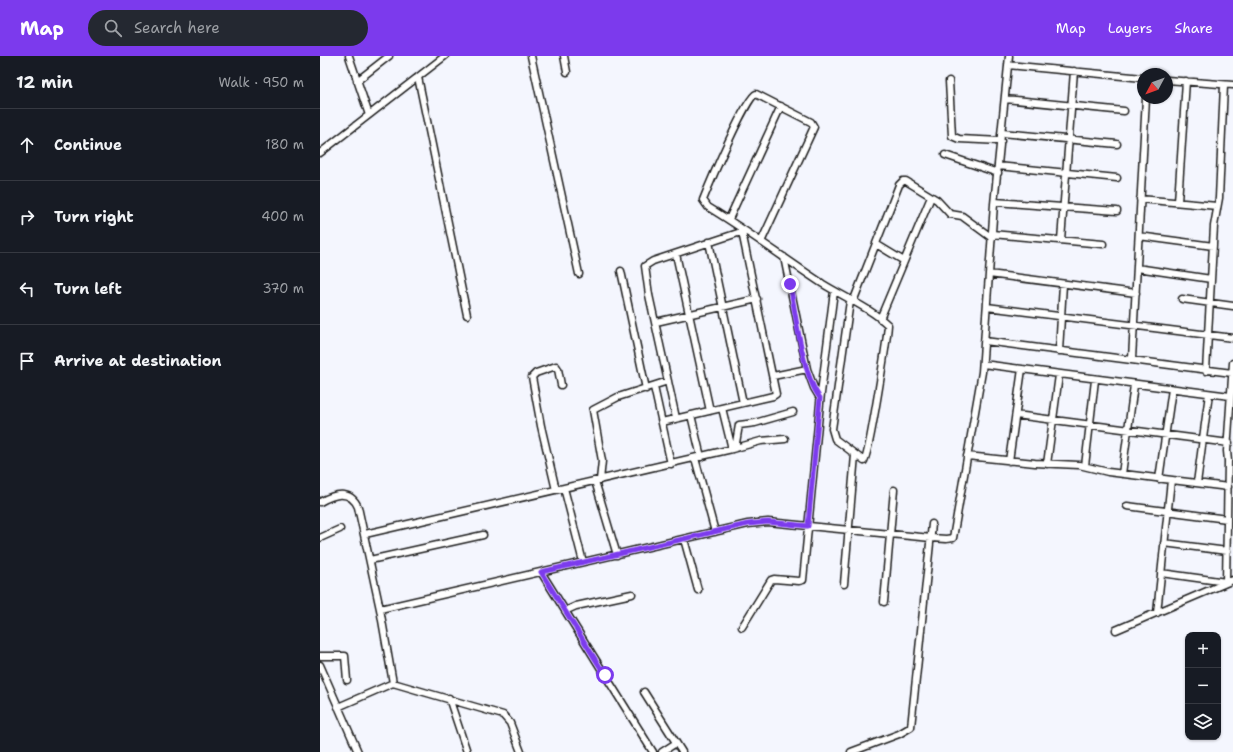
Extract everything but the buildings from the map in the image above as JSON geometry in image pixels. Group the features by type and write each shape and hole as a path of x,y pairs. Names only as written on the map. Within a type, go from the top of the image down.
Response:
{"street":[{"path":"349,56 369,115"},
{"path":"357,81 389,56"},
{"path":"320,153 445,56"},
{"path":"531,56 579,274"},
{"path":"564,56 567,72"},
{"path":"380,609 748,524 768,522 930,538 953,538 983,364 988,274 1009,56"},
{"path":"1008,65 1137,77"},
{"path":"1061,240 1074,71"},
{"path":"418,76 467,315"},
{"path":"949,81 952,136 958,139 1001,140"},
{"path":"1173,81 1233,85"},
{"path":"1178,202 1186,82"},
{"path":"1206,371 1224,85"},
{"path":"761,242 814,127 811,122 762,96 753,94 736,127 703,200 708,207 743,231 834,291 852,301 887,324 888,327 871,438 865,460 862,460 835,439 832,429 852,301 903,181 906,181 937,200 950,214 962,216 992,236 1103,244"},
{"path":"1006,99 1124,111"},
{"path":"1132,359 1146,104"},
{"path":"729,220 781,106"},
{"path":"1002,133 1117,144"},
{"path":"945,156 998,170 1066,173 1116,178"},
{"path":"880,319 931,197"},
{"path":"1140,199 1217,206"},
{"path":"995,202 1117,211"},
{"path":"676,418 645,266 653,261 743,231"},
{"path":"662,422 774,396 776,392 743,231"},
{"path":"1139,236 1213,246"},
{"path":"709,242 743,403"},
{"path":"876,244 904,261"},
{"path":"676,254 710,411"},
{"path":"784,257 807,369 814,388 820,398"},
{"path":"1137,268 1211,279"},
{"path":"621,270 646,389"},
{"path":"988,274 1136,293"},
{"path":"1059,351 1063,284"},
{"path":"742,627 771,580 803,580 820,398 834,291"},
{"path":"656,322 756,299"},
{"path":"1182,299 1233,306"},
{"path":"987,307 1233,338"},
{"path":"984,341 1132,359 1206,371 1232,373"},
{"path":"983,364 1208,394 1231,400"},
{"path":"1229,582 1227,519 1228,487 1231,461 1227,451 1229,443 1233,364"},
{"path":"556,490 541,426 532,377 536,373 556,366 558,368 561,385"},
{"path":"773,376 807,369"},
{"path":"1009,461 1022,369"},
{"path":"1047,464 1059,375"},
{"path":"1084,466 1095,380"},
{"path":"616,555 598,480 602,461 593,410 618,397 668,381"},
{"path":"1122,474 1134,385"},
{"path":"654,386 671,464"},
{"path":"1159,479 1172,389"},
{"path":"1196,483 1208,394"},
{"path":"722,408 731,447"},
{"path":"731,447 736,443 739,425 755,423 793,412"},
{"path":"691,415 698,458 715,532"},
{"path":"1016,415 1229,443"},
{"path":"365,534 698,458 731,447 784,439"},
{"path":"844,584 855,455"},
{"path":"967,456 1009,461 1084,466 1122,474 1228,487"},
{"path":"1157,613 1171,480"},
{"path":"564,488 583,562"},
{"path":"884,602 894,490"},
{"path":"320,502 333,495 340,494 352,498 358,507 380,609 393,683"},
{"path":"1127,506 1227,519"},
{"path":"852,752 899,734 911,727 932,524"},
{"path":"320,538 340,529"},
{"path":"370,560 483,535"},
{"path":"684,539 698,590"},
{"path":"1164,543 1227,551"},
{"path":"541,572 653,752"},
{"path":"1161,573 1229,582"},
{"path":"1116,630 1229,582"},
{"path":"565,611 576,606 632,594"},
{"path":"320,656 344,656 347,680"},
{"path":"320,665 358,752"},
{"path":"338,707 393,683 449,698 503,715 510,723 520,752"},
{"path":"644,692 682,752"},
{"path":"449,698 467,752"},
{"path":"662,752 676,743"}],"route":[{"path":"605,675 541,572 748,524 768,522 808,526 818,434 820,398 814,388 807,369 790,284"}]}
